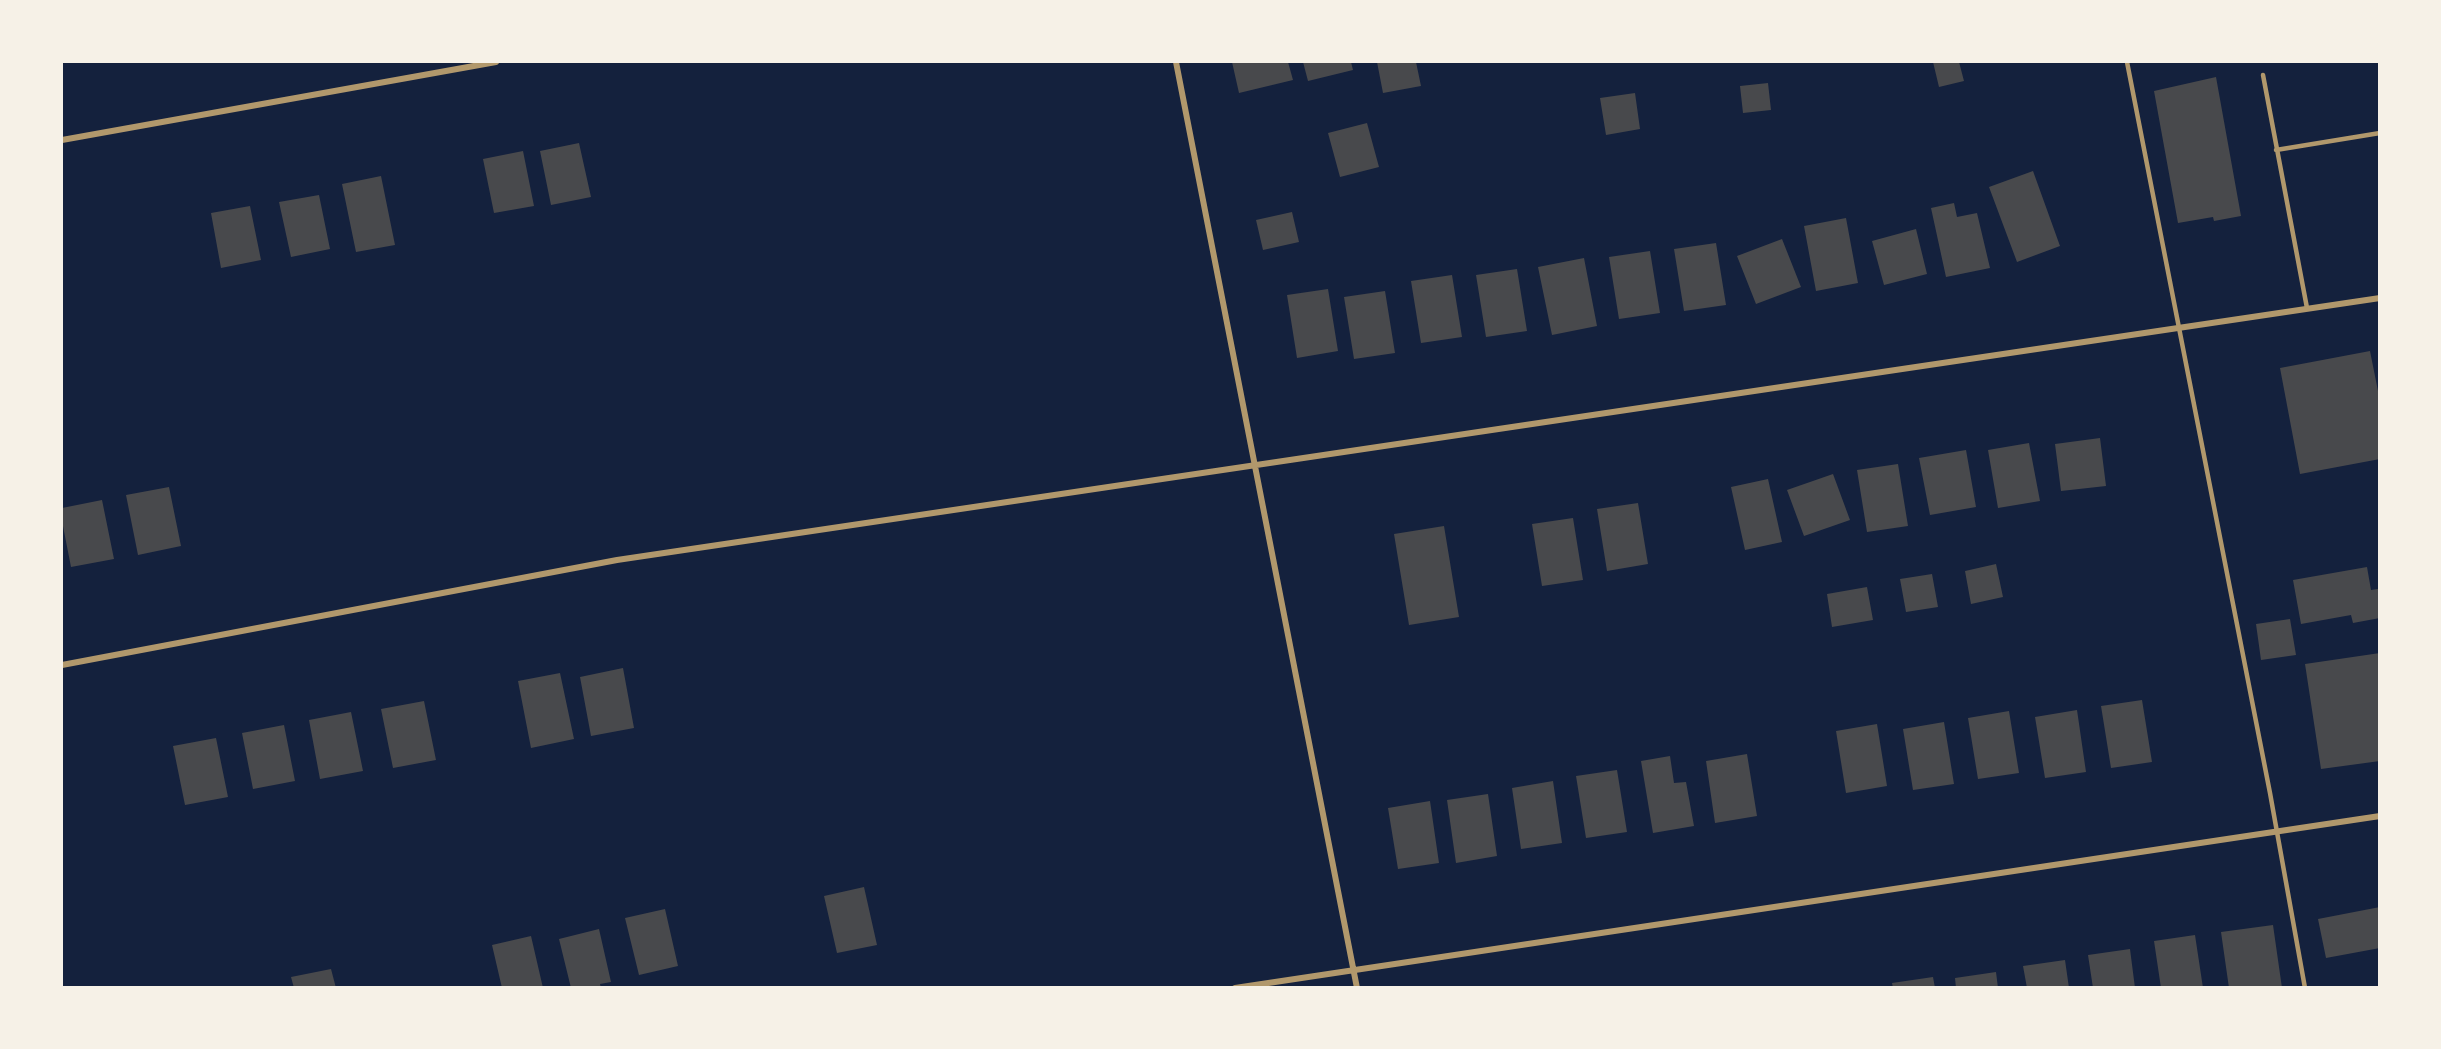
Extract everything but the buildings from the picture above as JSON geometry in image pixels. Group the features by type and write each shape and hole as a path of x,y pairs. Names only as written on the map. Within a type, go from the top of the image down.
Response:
{"street":[{"path":"62,140 496,62"},
{"path":"1176,62 1358,987"},
{"path":"62,665 617,560 2379,298"},
{"path":"1235,987 2379,816"}],"lane":[{"path":"2127,62 2277,831 2305,987"},
{"path":"2263,75 2307,308"},
{"path":"2276,150 2379,133"}]}
